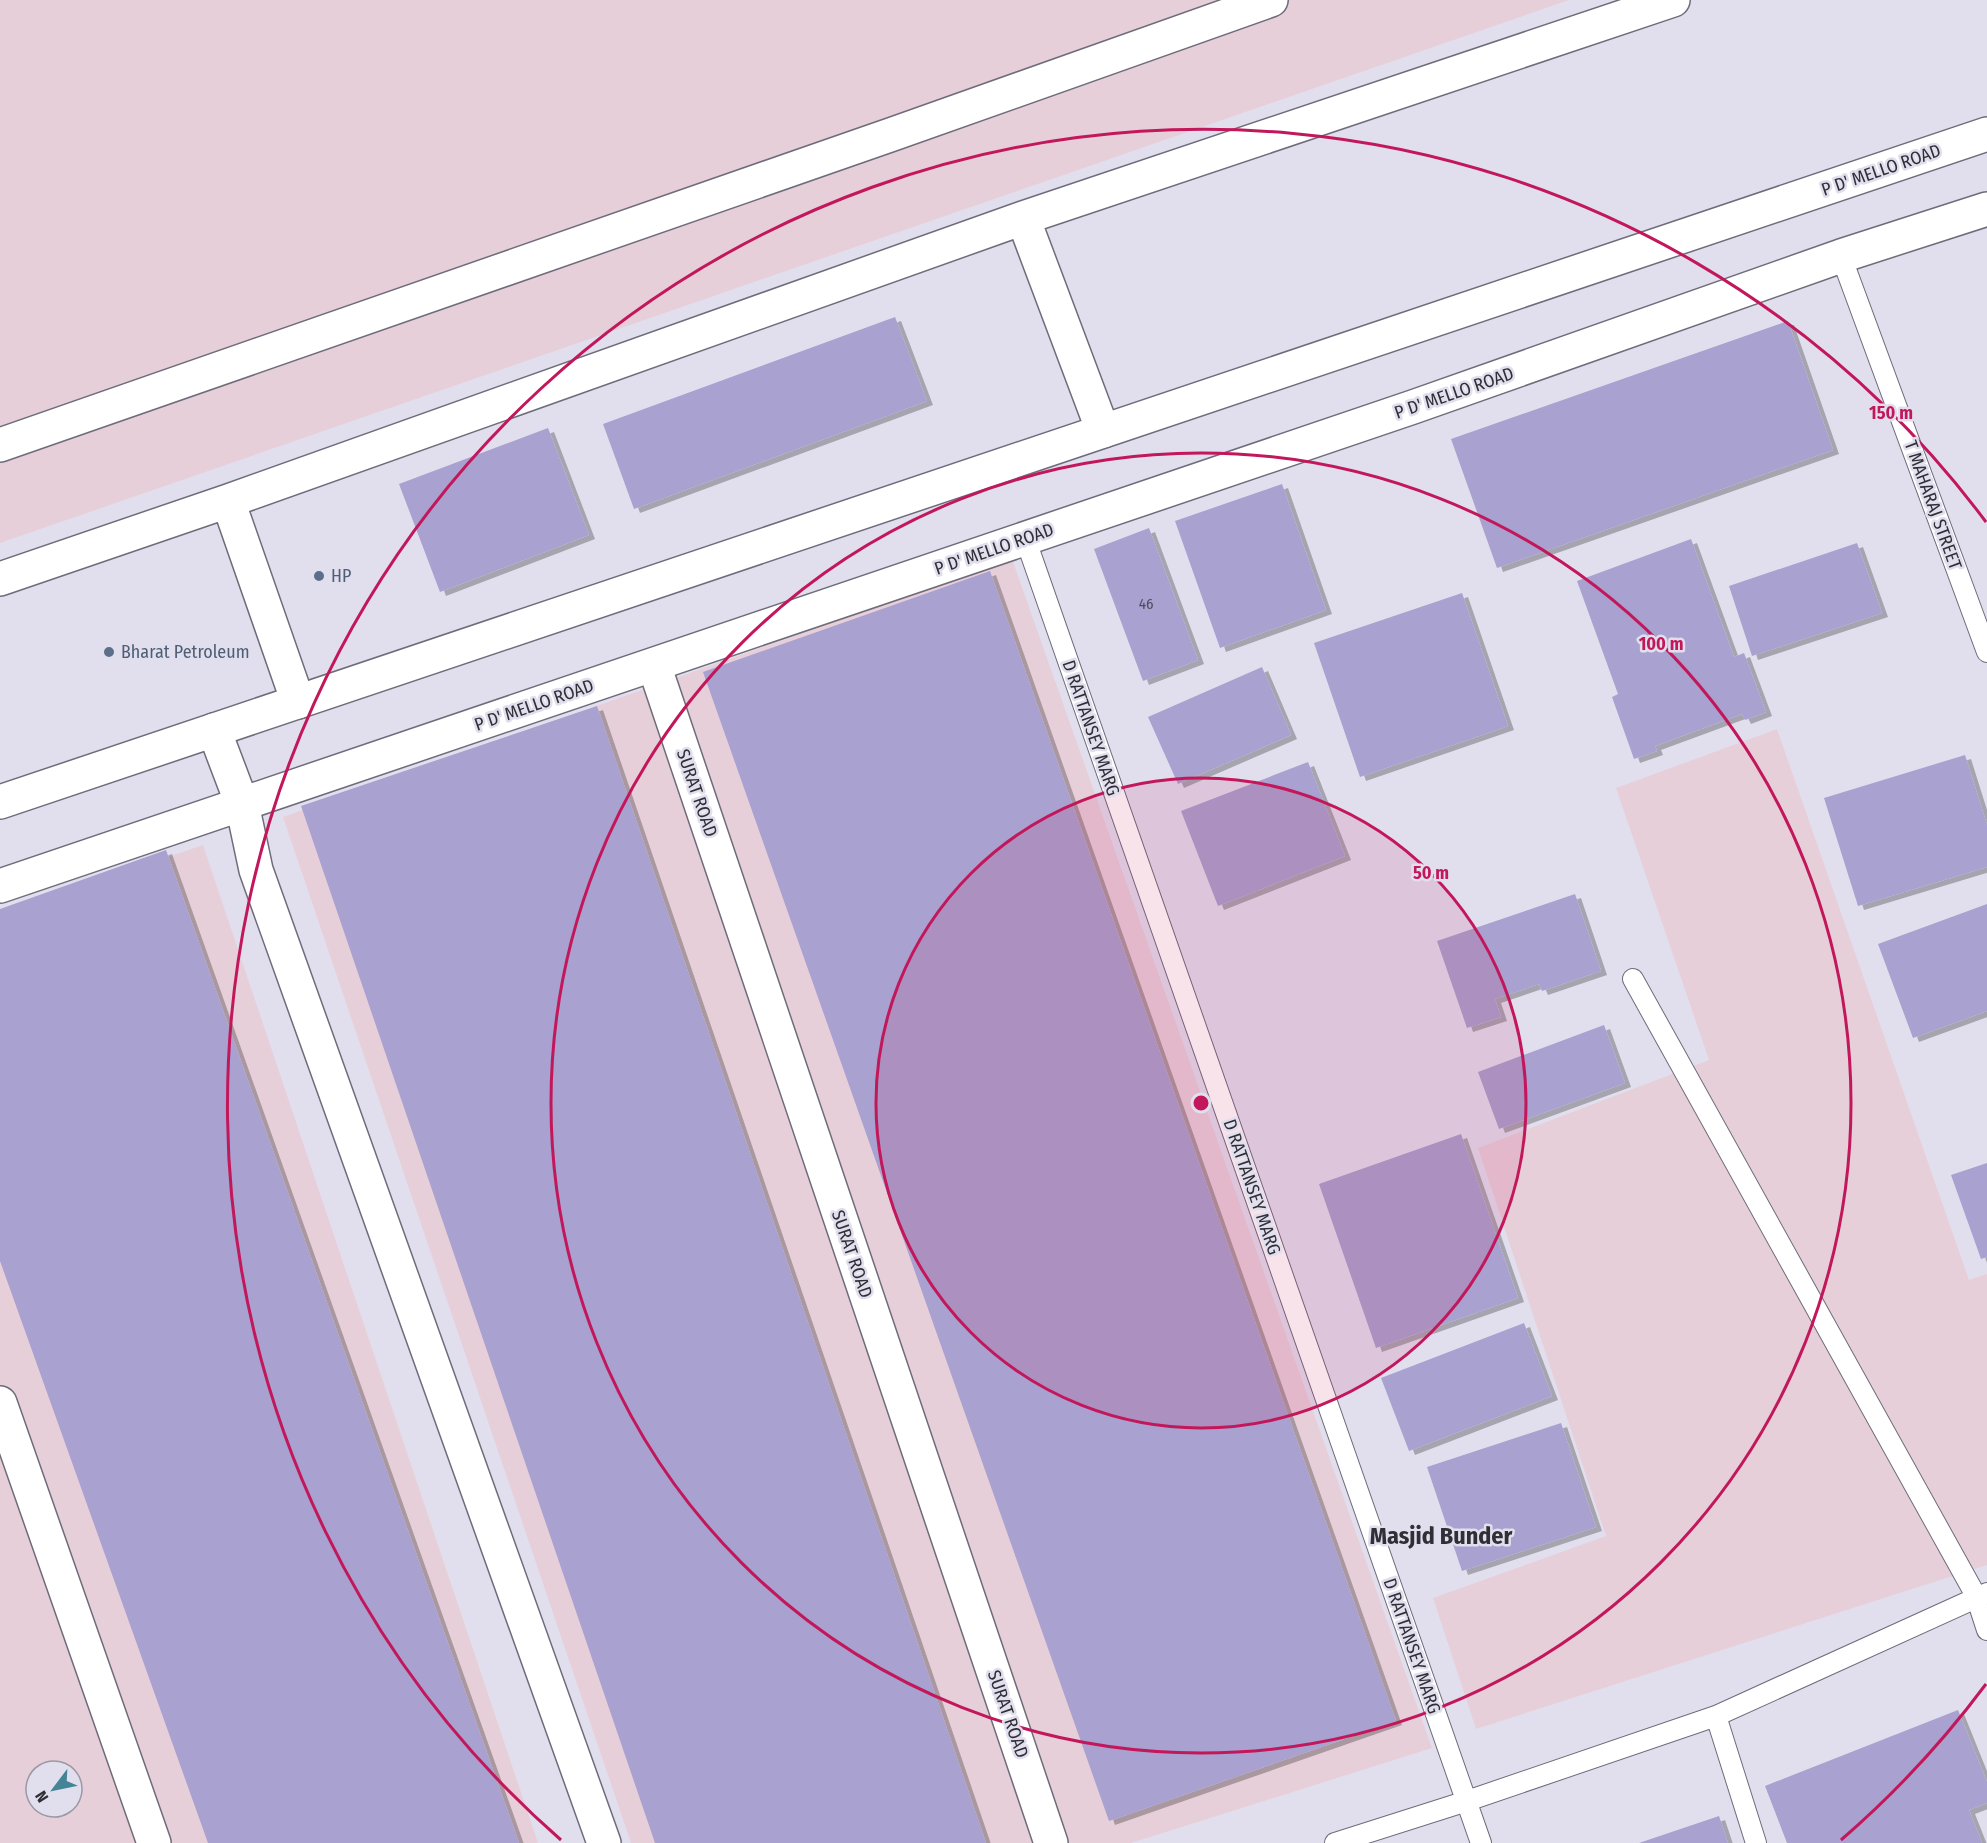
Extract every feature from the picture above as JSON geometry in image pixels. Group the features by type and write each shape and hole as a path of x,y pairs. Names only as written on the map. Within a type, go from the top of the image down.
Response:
{"street":[{"path":"0,445 1271,0"},
{"path":"0,579 228,501 1023,218 1673,0"},
{"name":"P D' MELLO ROAD","path":"0,802 1987,134"},
{"name":"P D' MELLO ROAD","path":"0,886 1413,407 1841,256 1987,209"},
{"path":"1023,218 1103,431"},
{"path":"228,501 298,702"},
{"name":"SURAT ROAD","path":"654,664 1051,1843"},
{"path":"214,730 242,804 256,870 604,1843"},
{"path":"0,1403 154,1843"}],"lane":[{"name":"T MAHARAJ STREET","path":"1841,256 1987,652"},
{"name":"D RATTANSEY MARG","path":"1025,538 1481,1843"},
{"path":"1633,979 1981,1595 1987,1630"},
{"path":"1335,1843 1467,1801 1716,1716 1981,1595"},
{"path":"1716,1716 1756,1843"}],"shaded area":[{"path":"0,0 1569,0 0,543"},
{"path":"1012,559 1432,1748 1131,1843 631,1843 283,817"},
{"path":"1777,729 1969,1280 1987,1274 1987,1565 1476,1729 1433,1598 1606,1536 1478,1148 1709,1060 1616,788"},
{"path":"203,845 538,1843 0,1843 0,915"}],"building":[{"path":"895,317 927,401 634,509 603,424"},
{"path":"1788,321 1833,450 1497,568 1451,439"},
{"path":"548,428 589,535 440,592 399,484"},
{"path":"1282,484 1326,610 1220,648 1175,521"},
{"path":"1149,528 1198,660 1143,681 1094,549"},
{"path":"1691,539 1734,657 1744,653 1766,712 1745,720 1742,714 1655,746 1657,751 1634,759 1612,697 1618,694 1577,581"},
{"path":"1857,543 1882,613 1752,656 1729,586"},
{"path":"990,571 1396,1721 1109,1821 703,672"},
{"path":"1462,593 1508,726 1360,777 1314,643"},
{"path":"1262,667 1291,735 1178,784 1148,717"},
{"path":"597,706 986,1843 655,1843 301,806"},
{"path":"1965,755 1987,825 1987,867 1858,906 1824,798"},
{"path":"1308,762 1345,856 1218,906 1181,811"},
{"path":"166,850 519,1843 208,1843 0,1261 0,909"},
{"path":"1575,894 1601,971 1542,991 1539,984 1495,999 1501,1017 1467,1028 1437,941"},
{"path":"1987,904 1987,1011 1913,1038 1878,944"},
{"path":"1604,1025 1625,1083 1499,1129 1478,1072"},
{"path":"1461,1134 1518,1298 1376,1348 1319,1184"},
{"path":"1987,1163 1987,1257 1981,1259 1951,1175"},
{"path":"1524,1323 1552,1396 1409,1451 1381,1378"},
{"path":"1561,1423 1596,1527 1462,1571 1427,1467"},
{"path":"1958,1710 1987,1782 1987,1803 1969,1810 1982,1843 1787,1843 1765,1786"},
{"path":"1719,1816 1728,1843 1639,1843"}],"place":[{"name":"HP","path":"319,576"},
{"name":"Bharat Petroleum","path":"109,652"}],"district":[{"name":"Masjid Bunder","path":"1441,1536"}]}
